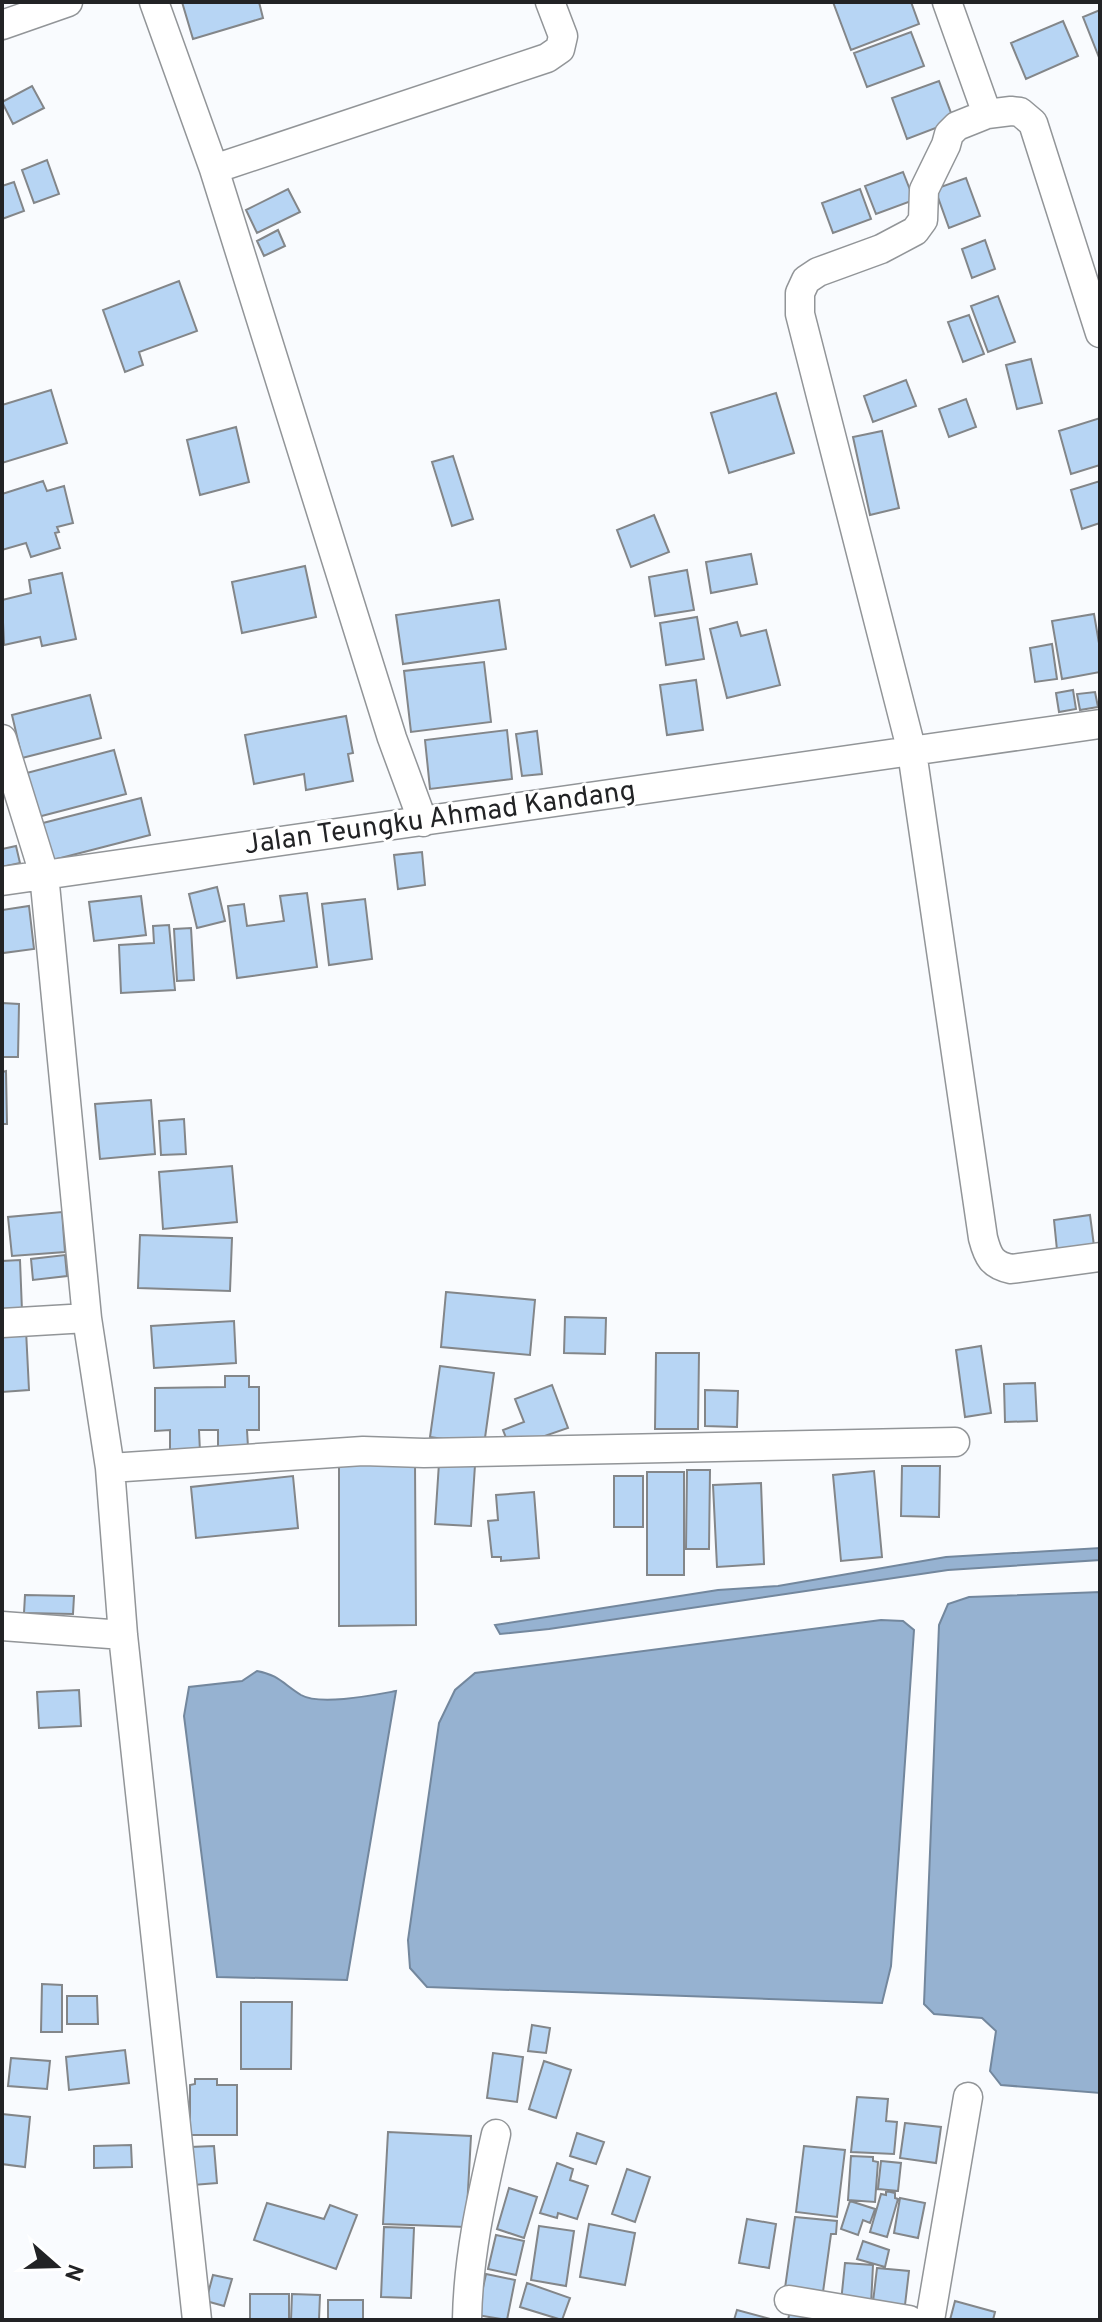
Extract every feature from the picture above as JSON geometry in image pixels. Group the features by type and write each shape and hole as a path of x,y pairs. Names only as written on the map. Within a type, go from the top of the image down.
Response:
{"street":[{"path":"2,25 68,2"},
{"path":"154,2 214,169 392,738 423,822"},
{"path":"214,169 547,58 560,49 563,36 550,2"},
{"path":"947,2 987,114"},
{"path":"1100,333 1033,123 1020,112 987,114 957,126 949,134 924,190 923,220 915,231 881,249 818,272 806,280 800,293 800,314 892,755 989,1258 998,1266 1019,1269 1100,1257"},
{"name":"Jalan Teungku Ahmad Kandang","path":"2,881 1100,724"},
{"path":"2,739 44,874 87,1318 110,1468 123,1635 197,2320"},
{"path":"2,1323 87,1318"},
{"path":"110,1468 363,1451 439,1453 955,1442"},
{"path":"2,1626 123,1635"},
{"path":"930,2320 968,2097"},
{"path":"467,2320 467,2288 474,2228 496,2134"},
{"path":"789,2300 909,2320"}],"water":[{"path":"1100,1548 1100,1560 948,1570 549,1629 500,1634 495,1625 718,1590 778,1586 946,1557"},
{"path":"1100,1592 1100,2093 1001,2085 990,2071 996,2031 982,2018 934,2014 924,2004 939,1625 948,1604 969,1597"},
{"path":"881,1620 903,1621 914,1630 891,1966 882,2003 427,1987 410,1968 408,1940 439,1723 455,1690 475,1673"},
{"path":"257,1671 276,1677 301,1695 321,1700 396,1691 347,1980 217,1977 184,1716 189,1687 242,1681"}],"building":[{"path":"182,2 259,2 263,18 193,39"},
{"path":"833,2 911,2 919,24 851,50"},
{"path":"1100,10 1100,60 1083,17"},
{"path":"1063,21 1078,56 1026,79 1011,43"},
{"path":"911,32 924,66 867,87 854,53"},
{"path":"939,81 954,121 907,139 892,98"},
{"path":"32,86 44,108 13,124 2,102"},
{"path":"47,160 59,194 34,203 22,170"},
{"path":"903,172 914,200 876,214 865,186"},
{"path":"966,178 980,216 949,228 935,189"},
{"path":"14,182 24,211 2,219 2,186"},
{"path":"288,189 300,212 257,233 246,210"},
{"path":"860,189 871,219 833,233 822,203"},
{"path":"278,230 285,246 264,256 257,241"},
{"path":"985,240 995,269 972,278 962,249"},
{"path":"179,281 197,331 139,352 143,365 125,372 103,310"},
{"path":"998,296 1015,342 988,352 971,306"},
{"path":"969,315 984,354 963,362 948,322"},
{"path":"1031,359 1042,403 1017,409 1006,365"},
{"path":"906,380 916,406 873,422 864,396"},
{"path":"51,390 67,443 2,463 2,405"},
{"path":"776,393 794,453 729,473 711,413"},
{"path":"966,399 976,427 949,437 939,409"},
{"path":"1100,418 1100,465 1071,474 1059,431"},
{"path":"236,427 249,482 200,495 187,440"},
{"path":"882,431 899,508 870,515 853,437"},
{"path":"453,456 473,519 452,526 432,462"},
{"path":"43,481 47,491 64,486 73,523 57,527 59,532 55,533 60,548 31,557 26,543 2,550 2,494"},
{"path":"1100,481 1100,523 1082,529 1071,490"},
{"path":"654,515 669,552 631,567 617,530"},
{"path":"751,554 757,584 711,593 706,562"},
{"path":"305,566 316,617 242,633 232,582"},
{"path":"687,570 694,610 655,616 649,577"},
{"path":"62,573 76,639 42,646 40,637 4,645 2,600 31,593 29,580"},
{"path":"499,600 506,649 403,664 396,615"},
{"path":"1094,614 1100,672 1062,679 1052,621"},
{"path":"697,617 704,659 666,665 660,623"},
{"path":"737,622 741,636 766,630 780,685 727,698 710,629"},
{"path":"1052,644 1057,679 1035,682 1030,648"},
{"path":"484,662 491,722 411,732 404,671"},
{"path":"696,680 703,730 667,735 660,685"},
{"path":"1073,690 1076,709 1059,712 1056,693"},
{"path":"1095,692 1098,707 1080,710 1077,694"},
{"path":"90,695 101,738 22,758 12,715"},
{"path":"346,716 353,753 348,754 353,781 306,790 304,774 254,784 245,735"},
{"path":"507,730 512,779 430,789 425,740"},
{"path":"537,731 542,774 522,776 516,734"},
{"path":"114,750 126,794 34,818 23,774"},
{"path":"141,798 150,835 49,861 39,824"},
{"path":"16,846 20,863 2,867 2,849"},
{"path":"422,852 425,885 398,889 394,855"},
{"path":"217,887 225,921 197,928 189,894"},
{"path":"307,893 317,967 237,978 228,906 244,904 247,926 284,921 280,896"},
{"path":"141,896 146,935 94,941 89,902"},
{"path":"365,899 372,959 329,965 322,904"},
{"path":"29,906 34,949 3,953 2,910"},
{"path":"169,925 175,990 121,993 119,945 154,943 153,926"},
{"path":"191,928 194,980 177,981 174,929"},
{"path":"2,1003 19,1004 18,1057 2,1057"},
{"path":"6,1071 7,1124 2,1124 2,1072"},
{"path":"151,1100 155,1154 100,1159 95,1104"},
{"path":"184,1119 186,1154 161,1155 159,1121"},
{"path":"232,1166 237,1222 163,1229 159,1172"},
{"path":"62,1212 65,1252 12,1256 8,1217"},
{"path":"1090,1215 1094,1246 1057,1250 1054,1220"},
{"path":"140,1235 232,1238 230,1291 138,1288"},
{"path":"65,1255 67,1276 33,1280 31,1259"},
{"path":"20,1260 22,1311 2,1312 2,1261"},
{"path":"446,1292 535,1300 530,1355 441,1347"},
{"path":"565,1317 606,1318 605,1354 564,1353"},
{"path":"234,1321 236,1363 154,1368 151,1326"},
{"path":"26,1330 29,1390 2,1392 2,1331"},
{"path":"981,1346 991,1413 965,1417 956,1350"},
{"path":"656,1353 699,1353 698,1429 655,1429"},
{"path":"440,1366 494,1373 484,1445 430,1437"},
{"path":"225,1376 249,1376 249,1387 259,1387 259,1430 247,1430 248,1447 218,1447 218,1430 199,1430 200,1452 170,1452 170,1430 155,1431 155,1388 225,1387"},
{"path":"1035,1383 1037,1421 1005,1422 1004,1384"},
{"path":"552,1385 568,1428 510,1448 503,1430 524,1422 515,1399"},
{"path":"705,1390 738,1391 737,1427 705,1426"},
{"path":"415,1462 416,1625 339,1626 339,1463"},
{"path":"439,1463 475,1465 471,1526 435,1524"},
{"path":"902,1466 940,1466 939,1517 901,1516"},
{"path":"687,1470 710,1470 709,1549 686,1549"},
{"path":"874,1471 882,1557 841,1561 833,1475"},
{"path":"647,1472 684,1472 684,1575 647,1575"},
{"path":"293,1476 298,1528 196,1538 191,1487"},
{"path":"614,1476 643,1476 643,1527 614,1527"},
{"path":"761,1483 764,1564 717,1567 713,1485"},
{"path":"534,1492 539,1558 501,1561 501,1557 492,1557 488,1521 498,1520 496,1495"},
{"path":"25,1595 74,1596 73,1614 24,1613"},
{"path":"79,1690 81,1726 39,1728 37,1692"},
{"path":"42,1984 62,1985 62,2032 41,2032"},
{"path":"67,1996 97,1996 98,2024 67,2024"},
{"path":"241,2002 292,2002 291,2069 241,2069"},
{"path":"532,2025 550,2028 546,2053 528,2051"},
{"path":"125,2050 129,2083 69,2090 66,2057"},
{"path":"493,2053 523,2057 517,2102 487,2098"},
{"path":"11,2058 50,2061 47,2089 8,2086"},
{"path":"544,2061 571,2070 556,2118 529,2109"},
{"path":"195,2079 217,2079 217,2085 237,2085 237,2135 190,2135 190,2085 195,2084"},
{"path":"857,2097 888,2099 886,2121 897,2122 894,2154 851,2152"},
{"path":"2,2114 30,2117 25,2167 2,2164"},
{"path":"905,2123 941,2127 936,2163 900,2158"},
{"path":"388,2132 471,2136 466,2227 383,2224"},
{"path":"577,2133 604,2142 596,2164 570,2156"},
{"path":"131,2145 132,2167 94,2168 94,2146"},
{"path":"214,2146 217,2183 193,2185 190,2147"},
{"path":"804,2146 845,2150 837,2217 796,2212"},
{"path":"851,2156 873,2157 873,2161 878,2162 875,2202 848,2200"},
{"path":"881,2161 901,2163 898,2191 878,2189"},
{"path":"557,2163 573,2169 570,2180 588,2186 577,2219 558,2213 557,2218 540,2213"},
{"path":"627,2169 650,2177 635,2222 612,2214"},
{"path":"509,2188 537,2197 524,2238 497,2229"},
{"path":"886,2191 895,2193 898,2199 887,2237 870,2232 881,2194 886,2195"},
{"path":"900,2198 925,2203 918,2238 894,2233"},
{"path":"850,2201 875,2209 870,2223 863,2220 858,2235 841,2229"},
{"path":"267,2203 324,2219 330,2205 357,2215 336,2269 254,2240"},
{"path":"795,2217 837,2221 836,2234 831,2234 823,2292 785,2288"},
{"path":"747,2219 776,2224 769,2268 739,2263"},
{"path":"589,2224 635,2233 625,2285 580,2277"},
{"path":"539,2226 574,2231 566,2286 531,2280"},
{"path":"384,2227 414,2228 411,2298 381,2297"},
{"path":"496,2235 524,2241 516,2275 488,2269"},
{"path":"863,2241 889,2250 885,2267 857,2259"},
{"path":"845,2263 873,2265 871,2305 841,2302"},
{"path":"877,2268 909,2271 905,2305 873,2302"},
{"path":"486,2274 515,2280 507,2320 477,2315"},
{"path":"213,2275 232,2279 224,2306 206,2301"},
{"path":"527,2283 570,2298 562,2320 520,2307"},
{"path":"250,2294 289,2294 289,2320 250,2320"},
{"path":"292,2294 320,2295 319,2320 291,2320"},
{"path":"328,2300 363,2300 363,2320 328,2320"},
{"path":"955,2301 995,2312 993,2320 950,2320"},
{"path":"737,2310 774,2320 734,2320"},
{"path":"790,2311 831,2320 788,2320"}]}
